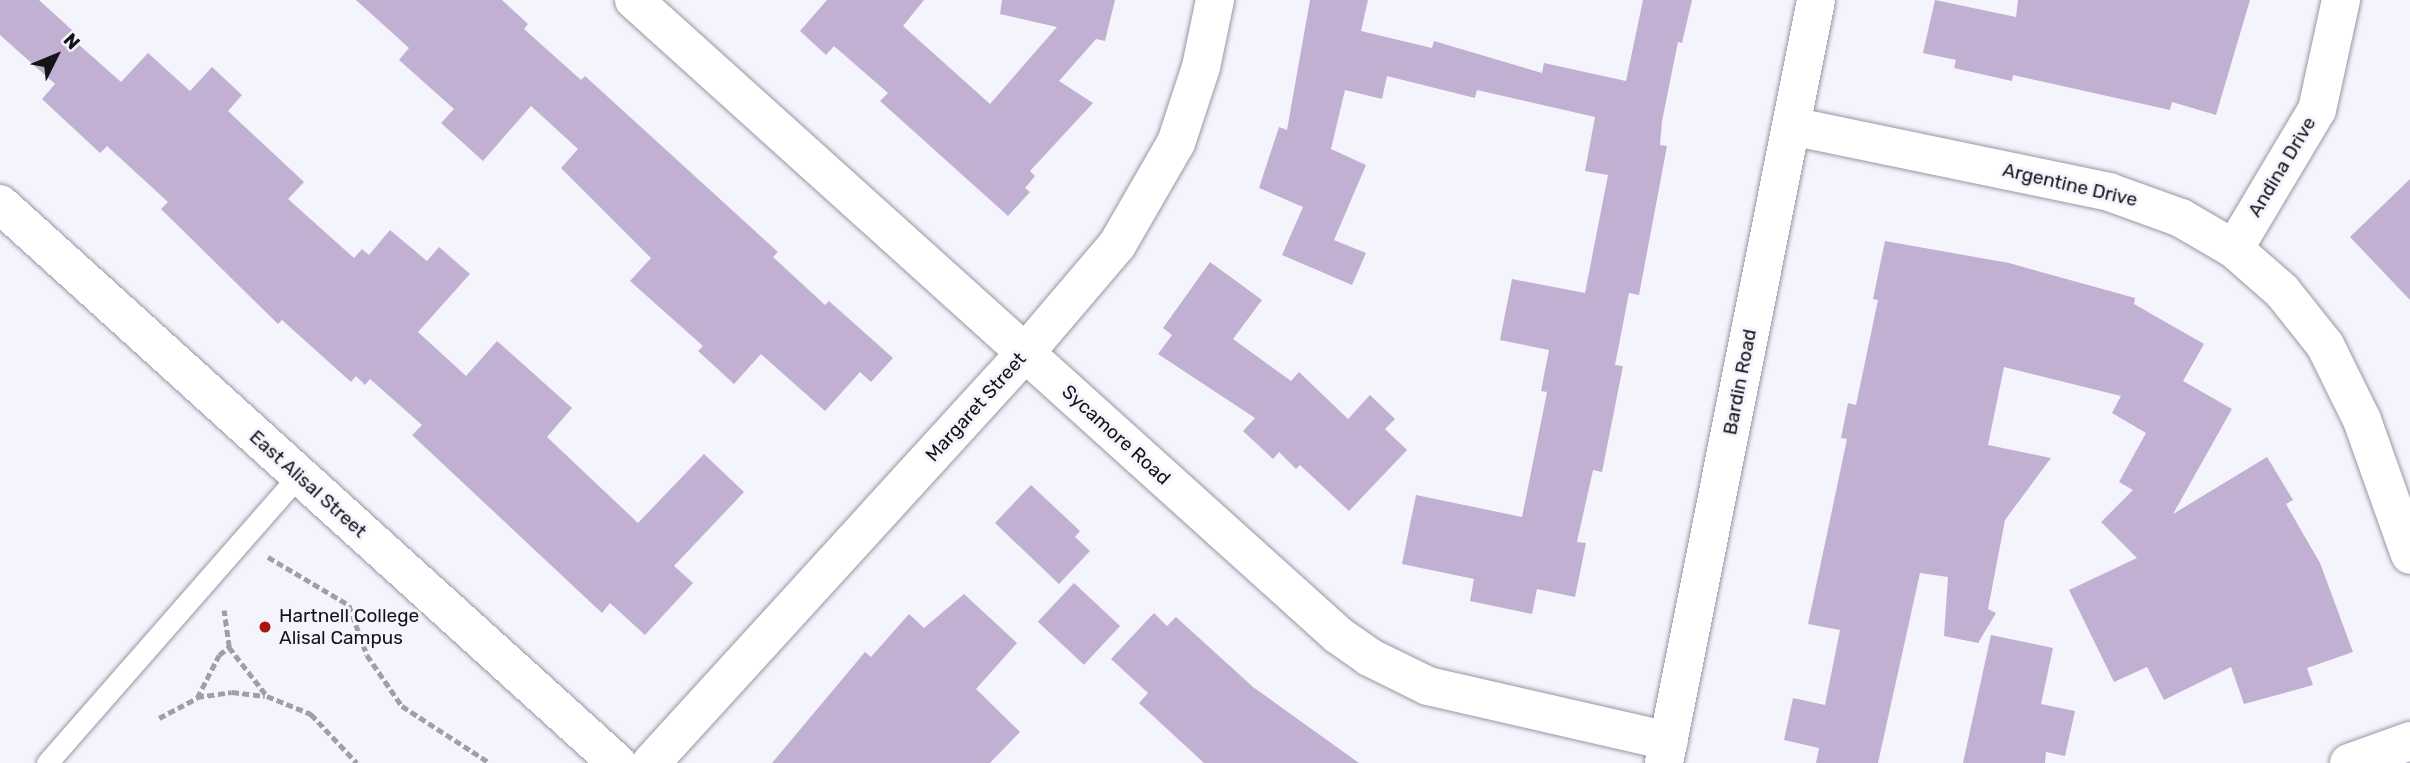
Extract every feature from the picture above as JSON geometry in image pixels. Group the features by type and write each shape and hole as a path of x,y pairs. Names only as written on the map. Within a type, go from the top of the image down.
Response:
{"street":[{"name":"Sycamore Road","path":"634,0 1338,635 1369,657 1461,696 1666,752"},
{"name":"Margaret Street","path":"651,763 1025,353 1117,245 1160,175 1187,111 1215,0"},
{"name":"Bardin Road","path":"1666,752 1816,0"},
{"name":"Andina Drive","path":"2234,249 2317,110 2341,0"},
{"name":"Argentine Drive","path":"1791,126 2109,192 2181,218 2234,249 2282,291 2325,345 2362,419 2410,555"},
{"name":"East Alisal Street","path":"0,204 617,763"},
{"path":"2349,763 2410,741"}],"lane":[{"path":"47,763 298,476"}],"path":[{"path":"240,542 349,605 367,655 402,706 490,763"},
{"path":"214,572 225,603 223,624 229,647 267,696"},
{"path":"197,698 219,654 229,647"},
{"path":"159,718 197,698 232,692 267,696 311,714 357,763"}],"building":[{"path":"0,0 39,0 73,31 69,36 121,82 148,53 190,91 212,67 242,95 228,111 304,182 288,199 354,258 362,249 369,255 390,230 427,261 439,247 470,274 418,332 466,376 497,341 572,408 547,437 638,523 704,454 744,492 674,566 693,583 645,635 610,603 602,613 412,435 422,425 370,379 365,385 356,376 351,382 282,320 278,324 161,209 168,202 107,146 100,153 42,99 55,84 0,35"},
{"path":"356,0 502,0 528,24 524,29 581,80 585,76 778,252 773,257 825,305 829,301 893,358 871,382 860,372 825,411 761,354 734,384 698,351 703,346 630,281 651,258 561,168 578,149 531,106 483,161 441,123 454,109 399,60 409,48"},
{"path":"827,0 924,0 903,26 990,104 1057,27 1000,14 1002,0 1115,0 1105,41 1096,39 1059,81 1093,103 1030,171 1035,176 1025,188 1030,192 1008,216 880,101 888,93 834,46 826,55 800,31"},
{"path":"1310,0 1368,0 1361,31 1432,48 1434,41 1542,73 1544,63 1626,81 1643,0 1692,0 1682,43 1678,42 1662,121 1660,145 1667,146 1639,295 1629,293 1615,365 1623,366 1602,472 1593,470 1577,542 1586,543 1575,597 1537,589 1532,614 1470,601 1474,579 1402,564 1416,495 1522,517 1547,392 1541,391 1549,350 1500,340 1512,279 1585,293 1608,175 1585,171 1595,117 1477,90 1475,98 1387,76 1382,99 1345,90 1331,149 1366,165 1334,240 1366,253 1352,285 1282,255 1303,207 1259,188 1279,127 1287,130"},
{"path":"1935,0 2016,17 2018,0 2250,0 2216,115 2172,102 2170,110 2013,75 2012,81 1954,68 1956,60 1923,53"},
{"path":"2410,179 2410,300 2350,237"},
{"path":"1885,241 2009,263 2135,298 2134,304 2204,344 2183,381 2232,409 2173,514 2267,457 2293,500 2286,504 2320,563 2353,652 2307,668 2313,685 2244,704 2231,667 2164,700 2147,667 2114,682 2069,590 2137,558 2101,522 2133,490 2119,482 2146,433 2112,413 2121,396 2004,367 1988,445 2051,458 2005,520 1988,609 1996,613 1978,643 1944,636 1948,577 1920,573 1878,763 1816,763 1819,748 1784,740 1793,698 1825,705 1840,630 1808,624 1847,439 1841,438 1848,403 1856,405 1878,300 1873,299"},
{"path":"1210,262 1262,300 1233,339 1291,381 1299,372 1348,419 1370,395 1395,419 1385,429 1407,450 1349,511 1300,465 1296,469 1279,452 1273,459 1243,431 1255,418 1158,354 1172,335 1163,328"},
{"path":"1031,485 1080,531 1075,537 1090,551 1059,584 995,523"},
{"path":"1074,583 1120,626 1084,665 1038,622"},
{"path":"964,594 1017,643 976,689 1020,732 990,763 772,763 865,652 871,657 909,614 924,628"},
{"path":"1154,613 1167,626 1176,617 1253,687 1359,763 1204,763 1139,703 1148,693 1111,659"},
{"path":"1991,635 2053,648 2041,704 2075,711 2065,756 2046,752 2045,763 1963,763"}],"place":[{"name":"Hartnell College Alisal Campus","path":"265,627"}]}
